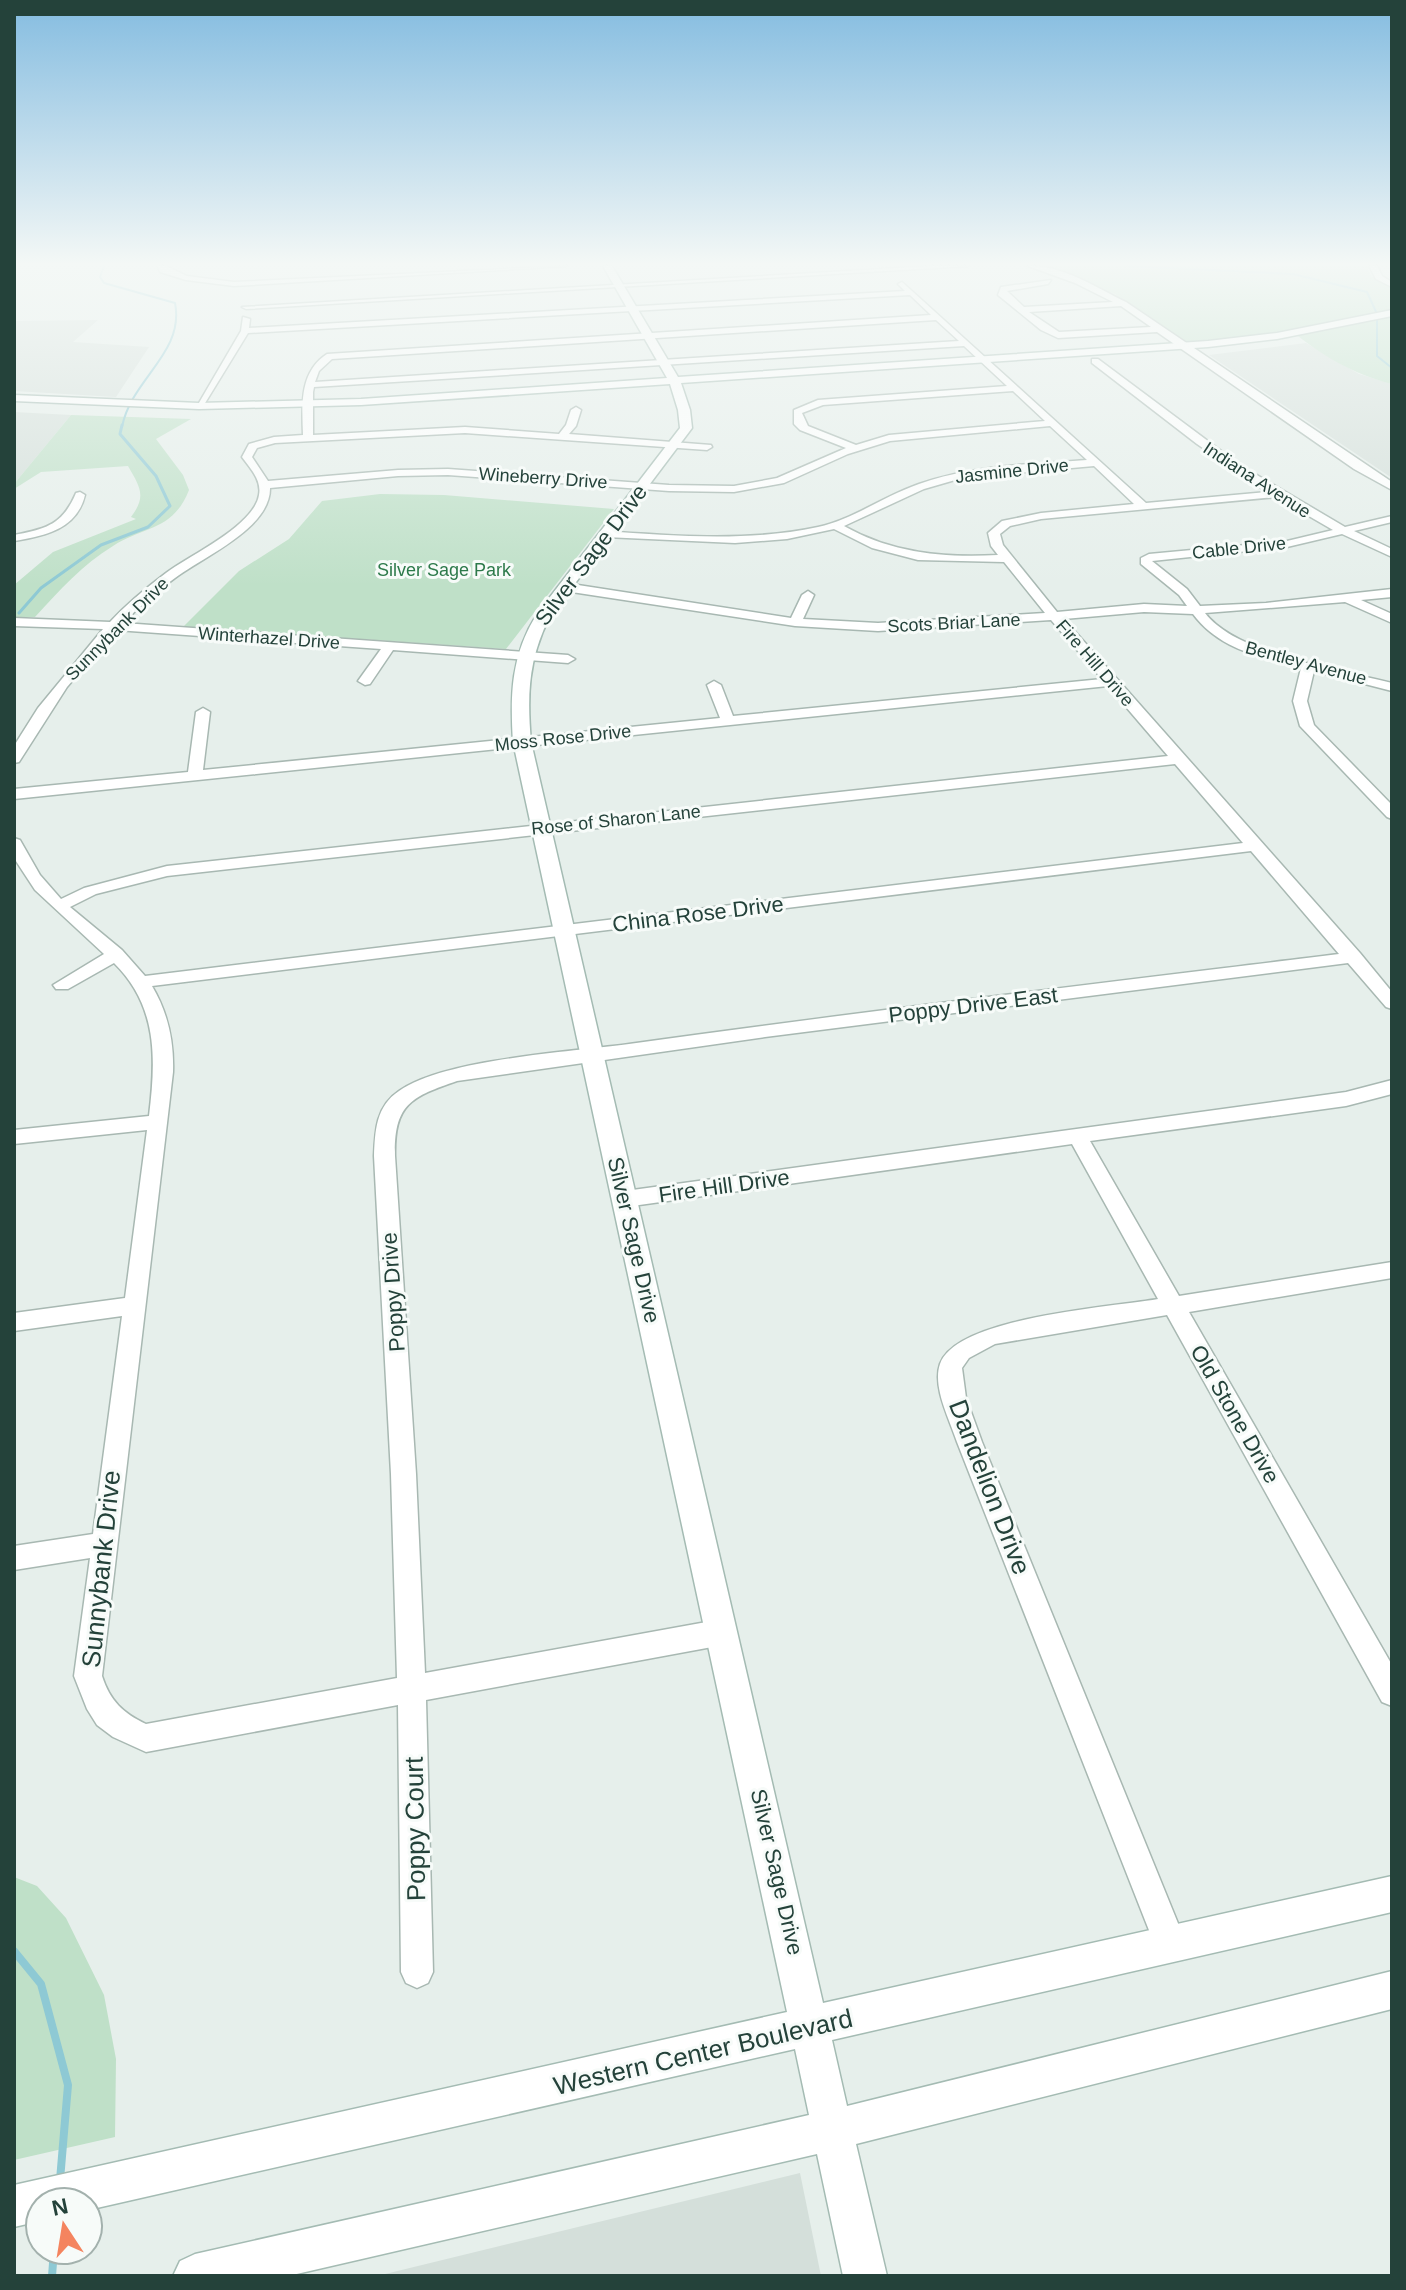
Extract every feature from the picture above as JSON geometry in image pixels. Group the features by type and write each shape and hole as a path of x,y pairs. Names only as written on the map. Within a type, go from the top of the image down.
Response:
{"main road":[{"name":"Silver Sage Drive","path":"670,373 687,414 686,428 542,617 523,657 518,684 522,742 865,2276"},
{"path":"14,398 111,403 139,409 306,409 672,377 765,373"},
{"path":"62,411 78,401"},
{"path":"14,408 100,413 199,406 306,409"},
{"name":"Western Center Boulevard","path":"14,2206 812,2028 1392,1894"},
{"path":"195,2276 833,2130 1392,1990"}],"street":[{"path":"199,406 219,373"},
{"path":"308,438 306,409 309,385 316,373"},
{"path":"309,385 672,377 708,373"},
{"path":"999,373 1144,507"},
{"name":"Indiana Avenue","path":"1110,373 1207,448 1276,494 1342,532 1392,553"},
{"path":"1223,373 1358,467 1392,487"},
{"path":"854,448 804,428 799,424 797,412 821,402 1015,388"},
{"path":"562,436 571,426 576,410"},
{"name":"Wineberry Drive","path":"265,485 423,472 687,489 747,488 780,481 854,448 917,433 1052,423"},
{"path":"265,485 247,457 250,449 257,445 308,438 436,430 707,447"},
{"name":"Jasmine Drive","path":"605,534 721,541 794,535 836,526 918,487 951,477 1096,463"},
{"name":"Sunnybank Drive","path":"14,759 47,703 116,626 159,584 251,518 263,500 265,485"},
{"path":"836,526 854,538 899,554 948,560 1006,558 994,533 1006,523 1041,516 1276,494"},
{"path":"14,538 39,533 63,523 76,510 80,495"},
{"name":"Cable Drive","path":"1193,605 1145,560 1287,544 1392,519"},
{"name":"Fire Hill Drive","path":"1006,558 1392,1003"},
{"name":"Scots Briar Lane","path":"565,587 795,622 911,627 1193,605 1266,607 1392,593"},
{"path":"795,622 808,595"},
{"path":"1347,598 1392,619"},
{"name":"Bentley Avenue","path":"1193,605 1207,624 1232,642 1263,654 1392,687"},
{"name":"Winterhazel Drive","path":"14,622 116,626 568,659"},
{"path":"365,681 389,647"},
{"path":"1308,666 1300,701 1307,726 1392,814"},
{"name":"Moss Rose Drive","path":"14,794 1112,682"},
{"path":"714,685 728,721"},
{"path":"195,775 203,712"},
{"name":"Rose of Sharon Lane","path":"59,906 90,891 167,871 1179,759"},
{"name":"China Rose Drive","path":"142,982 1254,846"},
{"name":"Sunnybank Drive","path":"16,851 59,906 134,970 157,1014 163,1039 165,1061 158,1122 102,1544 88,1676 96,1705 116,1726 146,1738 723,1632"},
{"path":"62,985 116,954"},
{"name":"Poppy Drive East","path":"592,1055 1354,957"},
{"name":"Poppy Drive","path":"412,1687 386,1168 387,1121 390,1111 401,1099 423,1086 455,1075 592,1055"},
{"name":"Fire Hill Drive","path":"625,1199 1346,1099 1392,1087"},
{"path":"14,1137 158,1122"},
{"name":"Old Stone Drive","path":"1078,1137 1392,1692"},
{"name":"Dandelion Drive","path":"1170,1943 985,1479 952,1389 950,1369 955,1357 969,1345 992,1335 1392,1270"},
{"path":"14,1322 134,1306"},
{"path":"14,1558 102,1544"},
{"name":"Poppy Court","path":"412,1687 417,1972"}],"shaded area":[{"path":"14,373 132,373 116,397 14,391"},
{"path":"1236,373 1357,373 1392,384 1392,478"},
{"path":"14,412 71,415 14,484"},
{"path":"800,2173 821,2276 377,2276"}],"green space":[{"path":"1360,373 1392,373 1392,384"},
{"path":"71,415 191,419 156,439 183,475 189,490 175,513 157,526 102,553 72,578 35,617 14,617 14,585 53,552 136,519 131,517 139,503 140,492 128,466 41,472 14,489 14,484"},
{"name":"Silver Sage Park","path":"380,494 444,495 614,509 506,649 183,627 239,571 289,539 322,501"},
{"path":"14,1877 37,1886 66,1918 104,1995 116,2059 115,2137 14,2160"}],"waterway":[{"path":"122,427 135,394 150,373"},
{"path":"19,613 41,588 101,545 148,527 170,506 156,476 120,434 122,425"},
{"path":"14,1951 41,1984 68,2085 60,2180"},
{"path":"52,2276 53,2266"}]}
